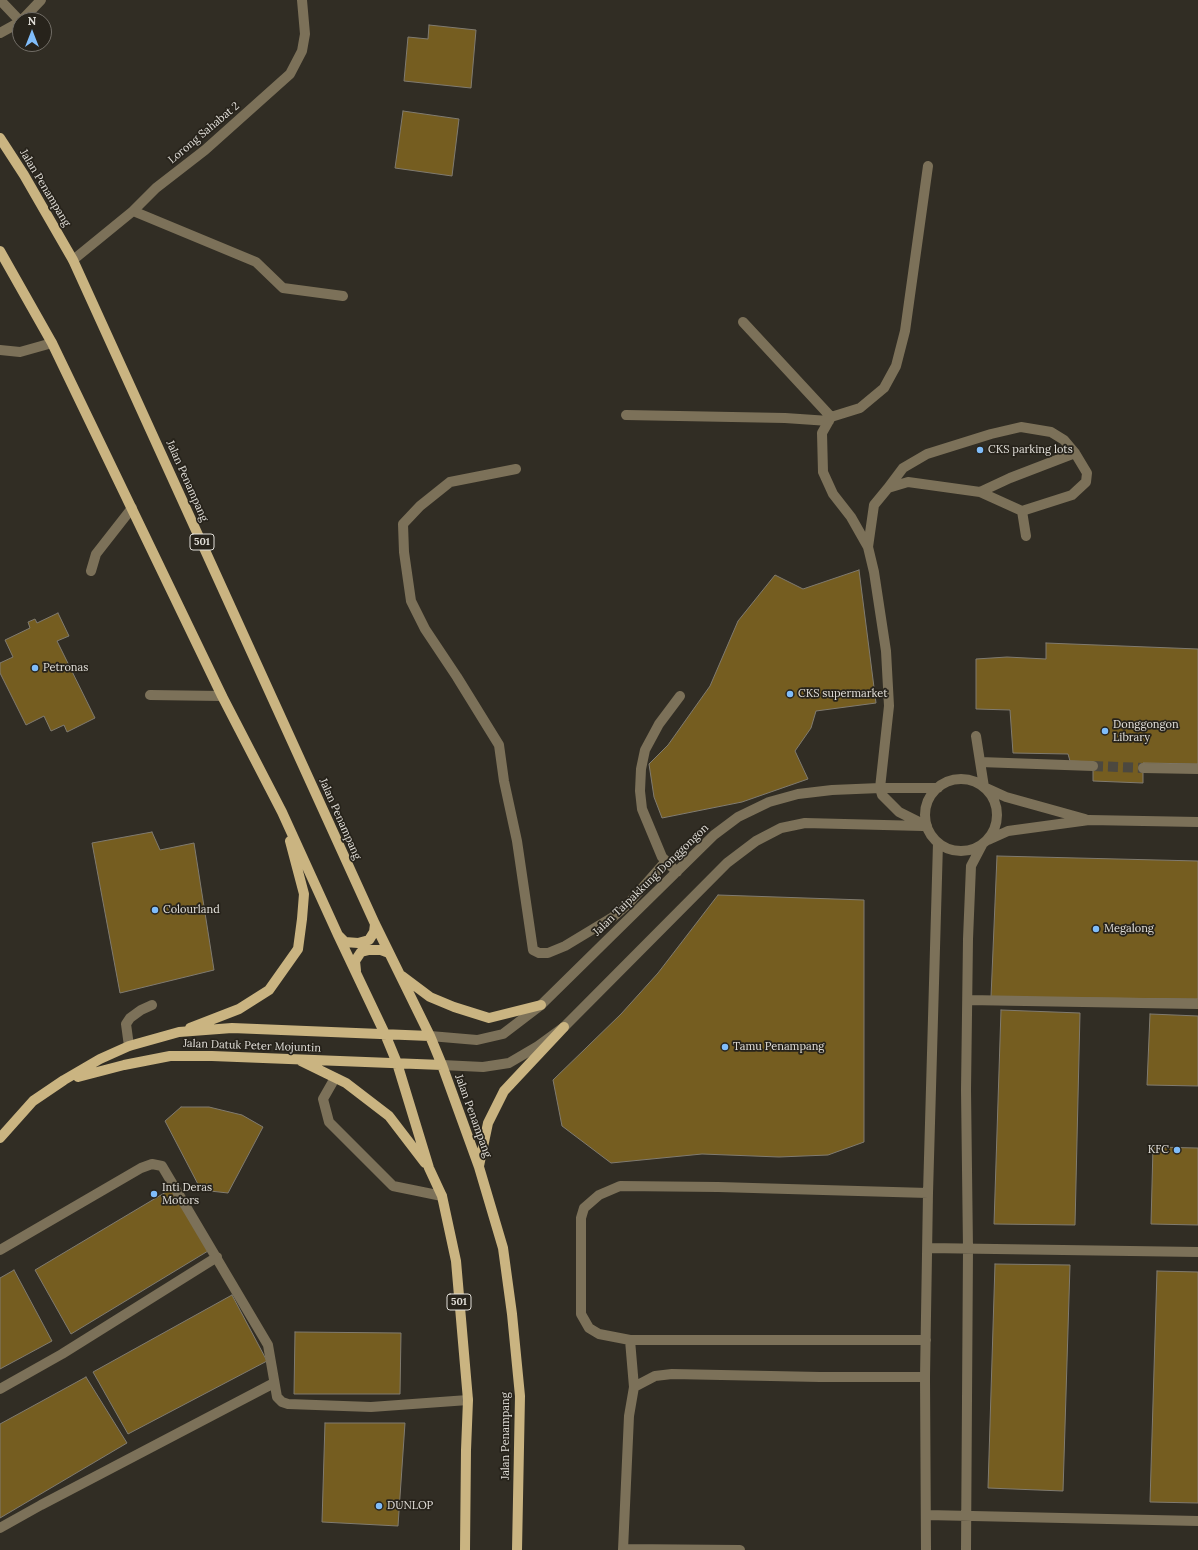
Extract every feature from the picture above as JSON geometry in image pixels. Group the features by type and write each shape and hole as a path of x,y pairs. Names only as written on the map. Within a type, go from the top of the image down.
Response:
{"main road":[{"name":"Jalan Penampang","path":"0,138 24,175 73,260 375,924 430,1036 442,1065 479,1167 503,1248 512,1314 520,1396 517,1550"},
{"name":"501","path":"0,251 52,343 222,696 282,812 385,1034 397,1064 429,1168 442,1196 456,1261 468,1400 465,1550"},
{"path":"179,1032 239,1009 269,990 298,949 304,894 282,812"},
{"path":"338,935 345,942 358,943 369,940 374,932 375,924"},
{"path":"356,971 355,961 361,952 382,950 390,953"},
{"path":"400,974 430,996 454,1007 489,1018 541,1005"},
{"path":"479,1167 488,1123 504,1090 564,1027"},
{"name":"Jalan Datuk Peter Mojuntin","path":"0,1138 33,1101 64,1080 129,1046 179,1032 232,1028 430,1036"},
{"name":"Jalan Datuk Peter Mojuntin","path":"64,1080 124,1065 170,1056 298,1059 442,1065"},
{"path":"298,1059 346,1082 389,1116 429,1168"}],"street":[{"path":"0,0 12,12"},
{"path":"30,12 41,0"},
{"name":"Lorong Sahabat 2","path":"73,260 133,211 156,188 205,150 290,74 302,51 305,34 302,0"},
{"path":"0,33 12,26"},
{"path":"626,415 830,419 860,408 884,388 896,366 905,331 928,166"},
{"path":"133,211 256,262 283,288 343,296"},
{"path":"743,322 830,419"},
{"path":"0,350 20,352 52,343"},
{"path":"830,419 822,433 823,472 833,494 851,517 868,547 874,572 886,651 889,706 880,788 884,799 899,812 927,826"},
{"path":"868,547 874,505 903,468 927,454 990,434 1021,427 1051,432 1064,440 1075,453 1087,473 1086,482 1072,495 1022,511 980,492 908,482 888,488"},
{"path":"980,492 1010,478 1075,453"},
{"path":"516,469 450,482 420,506 403,524 404,552 411,601 425,630 457,677 499,745 504,781 517,841 533,950 539,953 554,951 613,917 629,903 666,861"},
{"path":"91,570 96,554 132,508"},
{"path":"1022,511 1026,536"},
{"path":"150,695 222,696"},
{"path":"677,872 666,861 642,809 641,769 645,750 659,724 680,696"},
{"path":"966,1550 968,1249 966,1090 971,866 996,825 998,815 994,800 984,787 976,736"},
{"path":"980,762 1093,766"},
{"path":"1143,768 1198,769"},
{"path":"1089,820 1006,797 973,781 961,779 948,782 938,788 931,796 927,806 927,826 931,835 938,843 948,849 959,852 971,850 1008,831 1089,820 1198,822"},
{"name":"Jalan Taipakkung Donggongon","path":"430,1036 477,1040 503,1034 541,1005 714,835 738,817 769,802 798,794 880,788 938,788"},
{"path":"442,1065 483,1067 509,1063 538,1046 564,1027 727,863 756,841 780,828 805,823 927,826"},
{"path":"926,1550 927,1515 925,1377 928,1193 938,843"},
{"path":"968,1000 1198,1004"},
{"path":"129,1046 126,1024 130,1018 141,1010 152,1005"},
{"path":"335,1078 323,1099 329,1122 393,1186 442,1196"},
{"path":"0,1250 141,1168 152,1164 162,1166 268,1345 277,1397 288,1404 371,1407 468,1400"},
{"path":"926,1340 630,1340 599,1334 589,1328 581,1314 581,1218 584,1208 599,1195 620,1186 718,1187 928,1193"},
{"path":"928,1248 1198,1252"},
{"path":"0,1389 62,1354 217,1257"},
{"path":"630,1340 634,1387 629,1416 623,1549 740,1550"},
{"path":"634,1387 655,1376 672,1374 820,1377 925,1377"},
{"path":"0,1528 274,1383"},
{"path":"927,1515 1198,1521"}],"building":[{"path":"429,25 476,30 471,88 404,81 408,37 428,39"},
{"path":"403,111 459,119 452,176 395,168"},
{"name":"CKS supermarket","path":"859,570 876,703 816,711 811,728 795,751 808,779 742,802 662,818 654,797 649,764 668,745 710,686 738,621 775,575 803,589"},
{"name":"Petronas","path":"58,613 69,636 57,641 95,718 67,732 64,725 51,731 44,716 26,725 0,673 0,663 13,657 5,640 30,628 28,622 35,619 37,623"},
{"name":"Donggongon Library","path":"1046,643 1198,649 1198,764 1143,763 1143,783 1093,781 1093,762 1070,761 1068,754 1013,753 1010,710 976,709 976,659 1007,657 1046,659"},
{"name":"Colourland","path":"152,832 160,850 194,843 214,970 120,993 92,843"},
{"name":"Megalong","path":"997,856 1198,861 1198,999 991,997"},
{"name":"Tamu Penampang","path":"718,895 864,900 864,1142 828,1155 779,1157 702,1154 611,1163 562,1126 553,1080 621,1014 658,973"},
{"path":"1001,1010 1080,1013 1075,1225 994,1224"},
{"path":"1150,1014 1198,1016 1198,1086 1147,1085"},
{"path":"181,1107 209,1107 242,1115 263,1127 228,1193 201,1190 165,1121"},
{"path":"1153,1147 1198,1148 1198,1225 1151,1224"},
{"path":"171,1189 208,1251 71,1334 35,1270"},
{"path":"995,1264 1070,1265 1063,1491 988,1488"},
{"path":"14,1270 52,1341 0,1369 0,1278"},
{"path":"1157,1271 1198,1272 1198,1503 1150,1502"},
{"path":"232,1295 267,1361 128,1434 93,1372"},
{"path":"295,1332 401,1333 400,1394 294,1394"},
{"path":"86,1377 127,1443 0,1518 0,1424"},
{"path":"325,1423 405,1423 398,1526 322,1522"}],"tunnel":[{"path":"1093,766 1143,768"}],"place":[{"name":"CKS parking lots","path":"980,450"},
{"name":"Petronas","path":"35,668"},
{"name":"CKS supermarket","path":"790,694"},
{"name":"Donggongon Library","path":"1105,731"},
{"name":"Colourland","path":"155,910"},
{"name":"Megalong","path":"1096,929"},
{"name":"Tamu Penampang","path":"725,1047"},
{"name":"KFC","path":"1177,1150"},
{"name":"Inti Deras Motors","path":"154,1194"},
{"name":"DUNLOP","path":"379,1506"}]}
